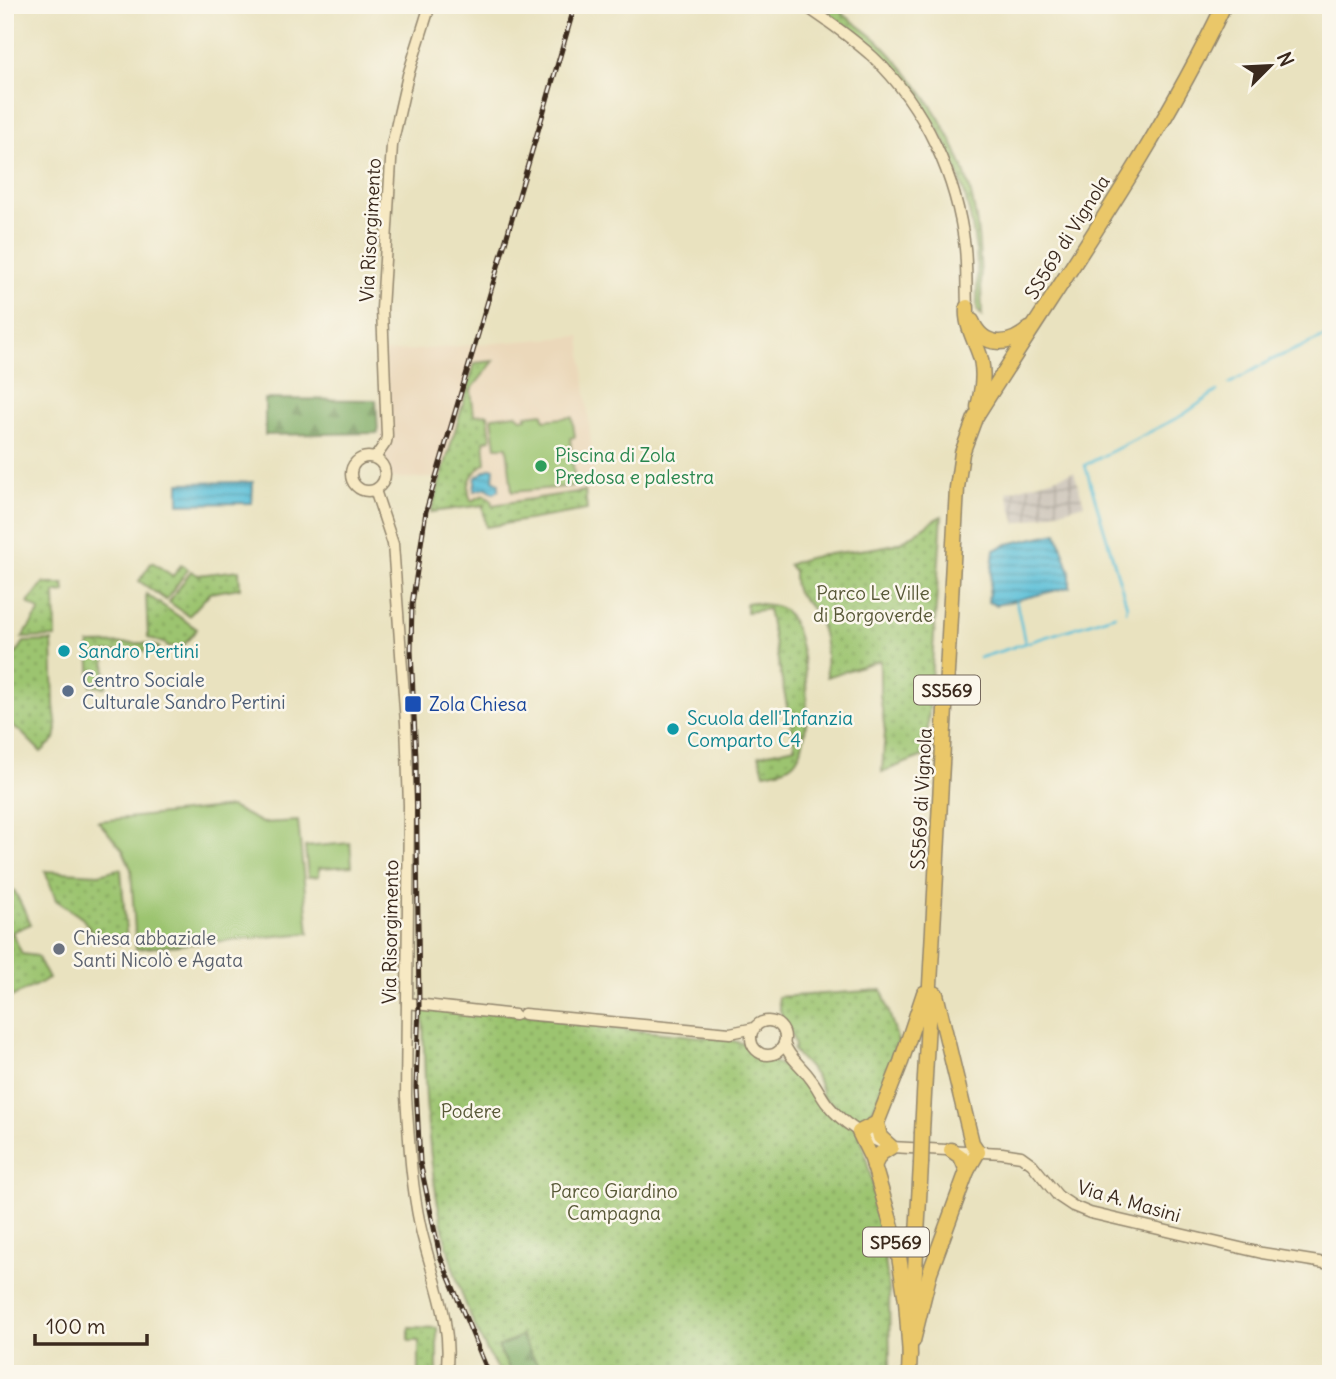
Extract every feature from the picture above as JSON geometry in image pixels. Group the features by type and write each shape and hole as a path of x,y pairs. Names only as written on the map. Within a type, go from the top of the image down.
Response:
{"highway":[{"name":"SS569 di Vignola","path":"909,1374 957,488 962,453 975,418 1170,108 1224,5"},
{"name":"SS569","path":"967,307 978,331 994,342 1002,343 1015,339 1028,331 1039,318"},
{"name":"SS569","path":"967,307 968,323 983,373 982,392 975,418"},
{"path":"874,1166 878,1157 891,1147 880,1137 877,1123 918,1017 932,965"},
{"path":"932,965 940,1016 972,1143 978,1152"},
{"path":"859,1132 877,1123"},
{"name":"SP569","path":"859,1132 874,1166 897,1244 906,1301 910,1356"},
{"path":"951,1150 961,1146 970,1132"},
{"path":"951,1150 961,1157 967,1171"},
{"name":"SP569","path":"910,1356 930,1272 967,1171 978,1152"}],"main road":[{"name":"Via Risorgimento","path":"374,458 386,442 387,436 382,309 392,145 405,85 430,5"},
{"path":"804,5 875,59 925,123 940,153 956,199 965,247 967,307"},
{"path":"369,456 374,458 383,464 386,474 384,481 375,490 360,489 351,476 354,464 369,456"},
{"name":"Via Risorgimento","path":"375,490 393,544 406,717 409,794 406,1096 413,1182 422,1232 444,1309 448,1345 446,1374"},
{"name":"Via A. Masini","path":"407,1003 730,1033 755,1028 766,1021 775,1023 785,1033 785,1043 828,1106 859,1132 891,1147 1021,1156 1032,1164 1058,1196 1090,1213 1262,1253 1331,1264"},
{"path":"754,1047 751,1037 755,1028"},
{"name":"Via A. Masini","path":"730,1033 748,1041 761,1054 772,1055 799,1066"},
{"path":"772,1055 780,1051 785,1043"}],"shaded area":[{"path":"580,336 596,492 431,512 438,478 381,478 380,353"},
{"path":"1074,472 1084,504 1016,524 1007,492"}],"green space":[{"path":"824,5 844,5 841,7 842,13 876,39 929,102 954,146 964,170 976,219 982,316 977,310 977,258 969,211 959,176 945,143 908,86 884,59 824,10"},
{"path":"494,361 471,390 474,415 488,414 491,439 484,441 486,463 473,474 469,484 471,501 484,495 491,500 492,505 585,491 587,510 486,527 484,505 431,512 475,363"},
{"path":"265,399 376,400 378,433 265,435"},
{"name":"Piscina di Zola Predosa e palestra","path":"543,413 544,420 572,417 575,437 570,438 575,486 512,492 507,447 496,447 492,417 516,414 522,419 527,418 526,415"},
{"name":"Parco Le Ville di Borgoverde","path":"942,516 926,755 882,772 885,732 880,694 880,660 827,677 823,632 813,610 798,594 794,571 788,565 828,554 895,544"},
{"path":"152,562 173,576 181,565 188,569 166,600 139,581"},
{"path":"239,570 240,588 210,593 189,616 169,602 191,571 198,575"},
{"path":"44,582 64,584 65,592 55,593 56,637 22,638 40,611 28,603"},
{"path":"146,594 197,629 183,646 167,647 166,644 148,638"},
{"path":"746,603 780,608 792,621 804,661 806,685 807,709 801,750 791,765 764,773 759,755 795,747 768,609 747,612"},
{"path":"52,641 57,729 55,739 41,752 5,720 5,657 10,650 16,654 24,642"},
{"path":"144,643 159,647 159,651 105,652 106,687 91,686 89,644"},
{"path":"231,807 262,823 298,821 309,933 136,949 131,869 123,850 98,821"},
{"path":"350,843 352,866 319,868 319,876 308,877 305,847"},
{"path":"121,870 127,943 117,944 95,936 82,918 56,900 45,871 99,874"},
{"path":"14,890 31,924 12,932 22,954 37,956 49,979 5,1000 5,894"},
{"path":"882,990 898,1041 878,1099 869,1118 861,1122 845,1115 822,1096 816,1076 793,1050 795,1047 778,997"},
{"name":"Parco Giardino Campagna","path":"423,1006 593,1020 600,1027 725,1039 745,1044 754,1055 791,1069 859,1129 878,1206 889,1290 890,1374 500,1374 477,1331 459,1287 436,1196 426,1102"},
{"path":"409,1327 437,1328 437,1374 419,1374 419,1341 409,1341"},
{"path":"521,1336 543,1374 512,1374 498,1347"}],"water":[{"path":"494,468 493,480 499,483 499,490 494,493 487,488 474,491 476,477"},
{"path":"253,482 252,503 179,504 179,483"},
{"path":"1057,533 1070,572 1070,587 996,605 988,602 994,550 1008,544"}],"waterway":[{"path":"1229,384 1269,361 1331,334"},
{"path":"1126,611 1127,606 1085,465 1183,415 1217,391"},
{"path":"1016,600 1025,643"},
{"path":"979,658 1115,615"}],"railway":[{"path":"489,1374 440,1256 420,1162 416,1087 419,1005 412,604 426,511 575,5"}],"place":[{"name":"Piscina di Zola Predosa e palestra","path":"541,466"},
{"name":"Sandro Pertini","path":"64,651"},
{"name":"Centro Sociale Culturale Sandro Pertini","path":"68,691"},
{"name":"Zola Chiesa","path":"413,704"},
{"name":"Scuola dell'Infanzia Comparto C4","path":"673,729"},
{"name":"Chiesa abbaziale Santi Nicolò e Agata","path":"59,949"}],"park label":[{"name":"Podere","path":"471,1111"}]}
